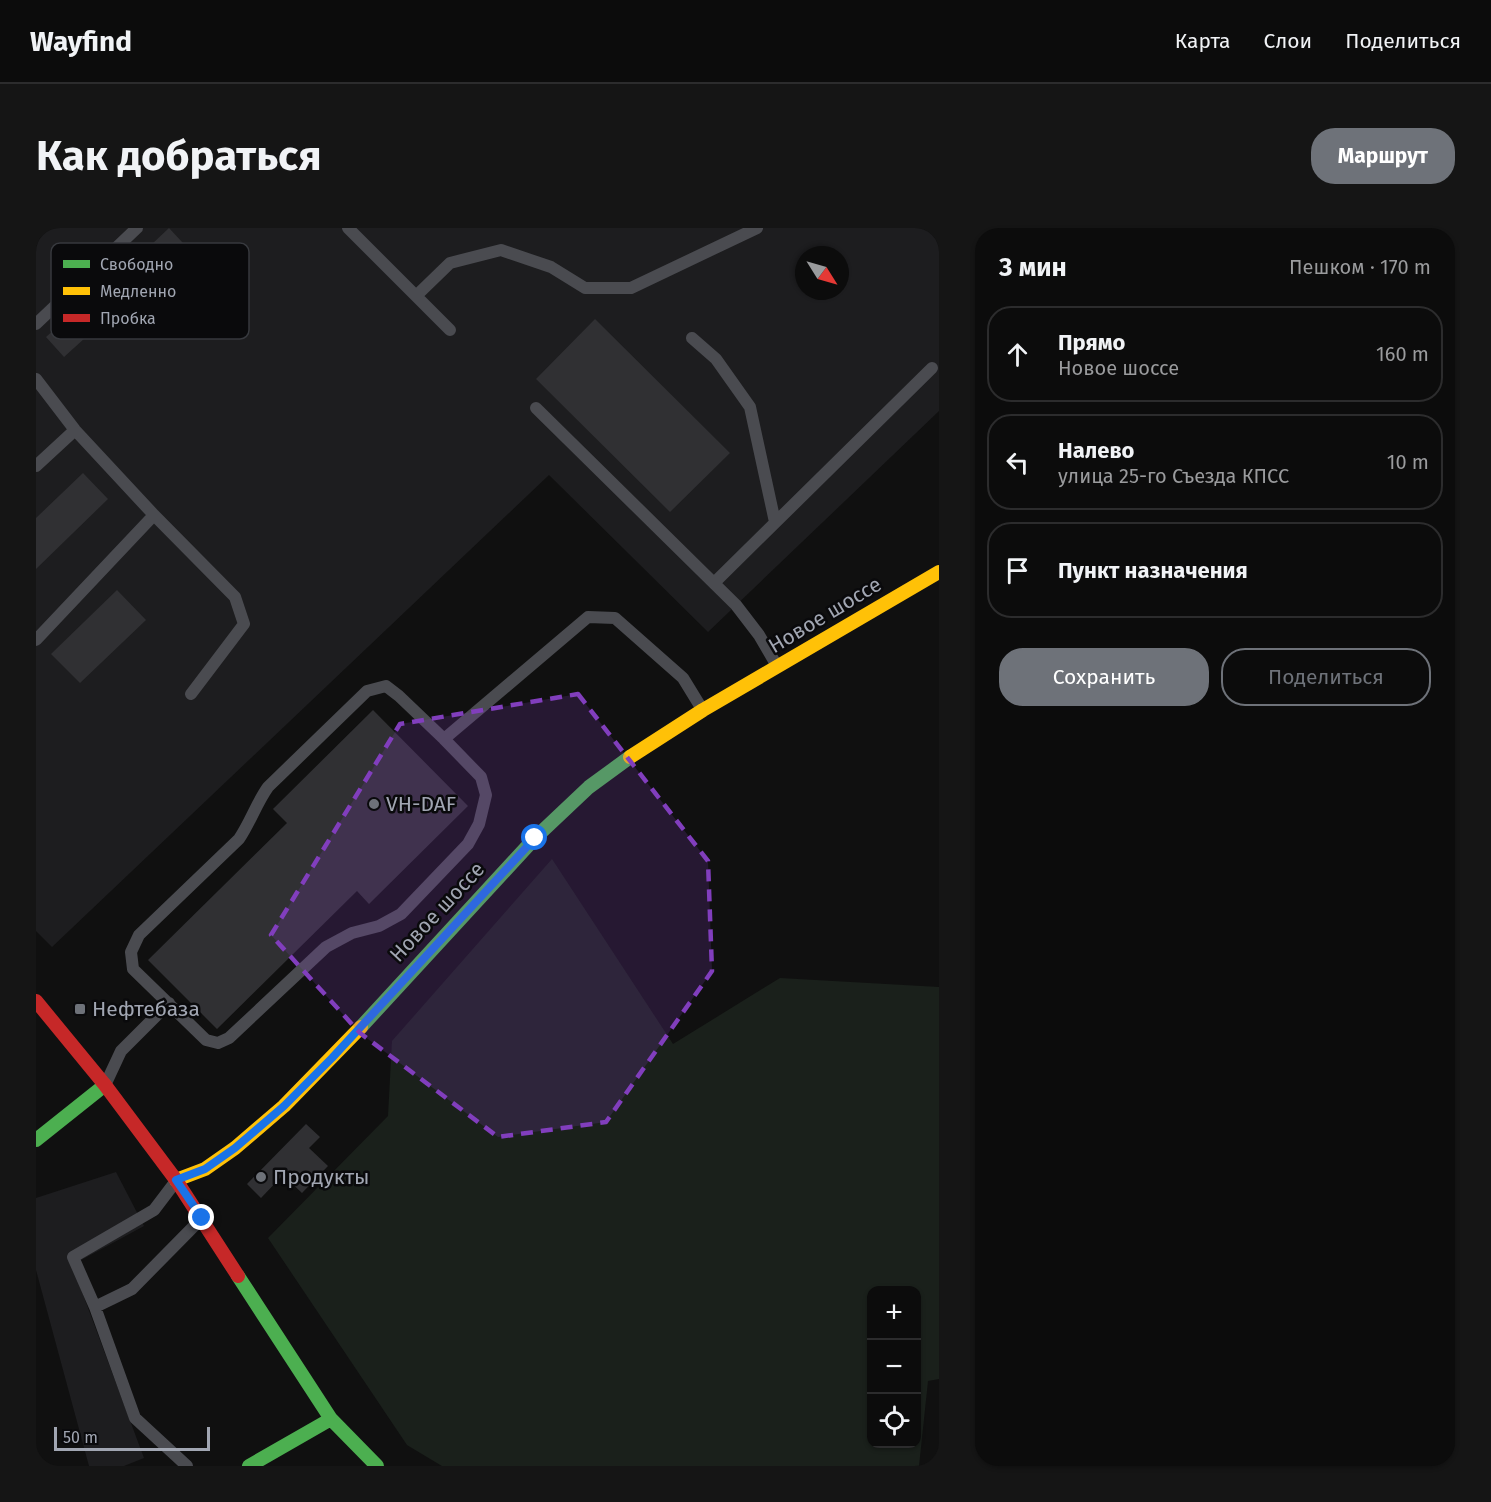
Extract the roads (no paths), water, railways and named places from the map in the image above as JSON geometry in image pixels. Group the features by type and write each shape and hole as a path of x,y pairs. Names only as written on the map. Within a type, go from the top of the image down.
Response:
{"main road":[{"name":"Новое шоссе","path":"176,1180 205,1169 228,1154 284,1106 332,1058 535,838 589,787 652,742 703,710 939,572"},
{"path":"36,1001 105,1085 176,1180 332,1419 377,1466"},
{"path":"36,1140 105,1085"},
{"path":"249,1466 332,1419"}],"lane":[{"path":"121,243 137,228"},
{"path":"348,228 450,330"},
{"path":"416,296 450,263 501,250 551,267 585,288 631,288 758,228"},
{"path":"36,324 51,310"},
{"path":"692,338 716,360 750,407 775,522"},
{"path":"714,583 932,368"},
{"path":"36,379 75,430 235,597 244,624 191,694"},
{"path":"536,408 736,605 759,635 777,667"},
{"path":"36,466 75,430"},
{"path":"36,639 154,515"},
{"path":"444,739 588,616 615,618 683,678 703,710"},
{"path":"386,686 444,739 481,777 486,795 479,824 468,844 401,914 379,926 352,933 326,947 230,1038 218,1043 207,1040 134,969 131,952 139,935 239,838 250,823 257,803 268,786 367,691 386,686"},
{"path":"105,1085 121,1051 169,1003"},
{"path":"176,1180 154,1210 73,1257 95,1307 135,1418 188,1466"},
{"path":"95,1307 132,1289 202,1218"}],"place":[{"name":"VH-DAF","path":"374,804"},
{"name":"Нефтебаза","path":"80,1009"},
{"name":"Продукты","path":"261,1177"}]}
